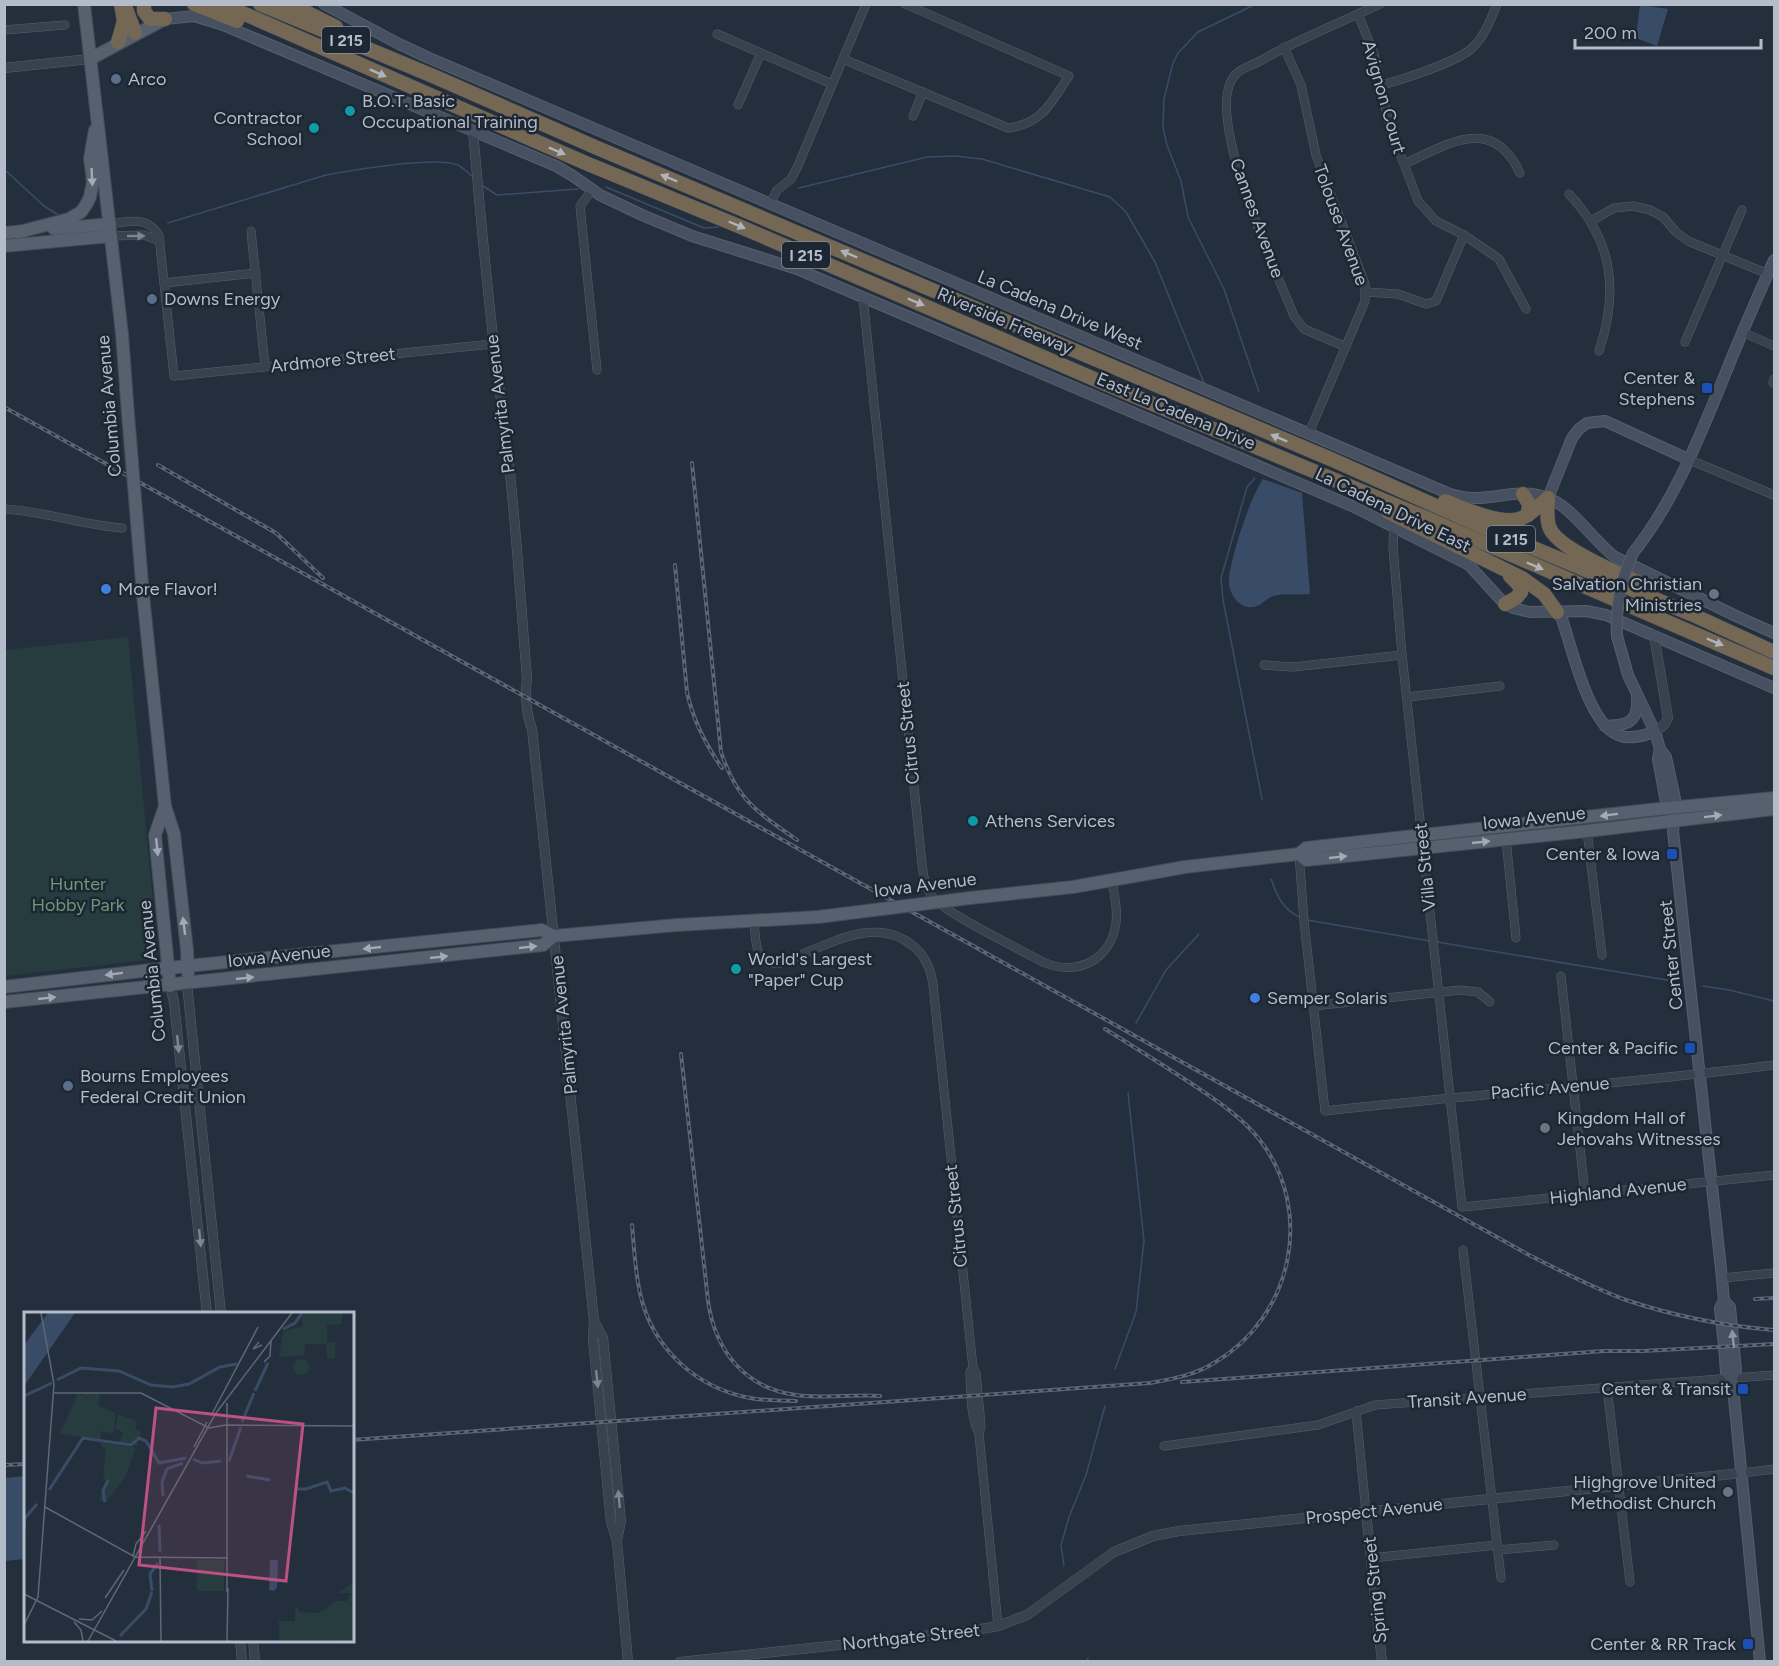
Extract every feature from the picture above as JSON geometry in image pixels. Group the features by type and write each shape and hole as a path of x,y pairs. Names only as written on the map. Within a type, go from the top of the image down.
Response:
{"highway":[{"path":"122,4 138,32"},
{"path":"118,42 124,21 122,4"},
{"path":"138,32 139,4"},
{"path":"144,4 144,12 150,19 165,19"},
{"path":"194,4 252,26 286,32"},
{"name":"Riverside Freeway","path":"222,4 588,164 741,227 1774,668"},
{"name":"Riverside Freeway","path":"260,4 1333,460 1774,652"},
{"path":"290,4 424,66 433,76"},
{"path":"1333,460 1366,469 1494,518 1515,520 1528,515 1548,498"},
{"path":"1327,477 1346,494 1398,516 1522,578 1544,594 1557,612"},
{"path":"1523,494 1529,504 1528,515"},
{"path":"1548,498 1549,526 1553,535 1568,548 1665,595 1691,614"},
{"path":"1498,567 1514,579 1521,588 1519,596 1505,604"}],"main road":[{"name":"Columbia Avenue","path":"84,4 122,334 142,595 165,806 174,834 188,966 187,984"},
{"name":"La Cadena Drive West","path":"324,4 418,53 1461,497 1488,499 1523,494 1548,498 1574,516 1603,548 1615,556 1774,633"},
{"name":"East La Cadena Drive","path":"90,59 118,42 165,19 184,15 210,20 556,166 608,200 692,236 797,269 1289,478"},
{"path":"19,232 69,219 81,212 86,205 93,182 90,158 97,119"},
{"path":"4,233 110,230"},
{"path":"4,246 110,230"},
{"name":"Center Street","path":"1760,1662 1732,1378 1736,1370 1730,1308 1724,1301 1673,831 1674,821 1658,759 1660,749 1621,657 1617,636 1617,609 1619,590 1633,553 1667,502 1690,460 1774,260"},
{"path":"1548,498 1572,438 1587,423 1605,421 1690,460"},
{"name":"La Cadena Drive East","path":"1289,478 1394,526 1469,565 1505,604"},
{"path":"1505,604 1521,610 1557,612 1586,610 1606,615 1774,688"},
{"path":"1568,636 1571,624 1586,610"},
{"path":"1557,612 1562,619 1594,712 1605,726 1618,735 1629,737 1654,732"},
{"path":"1605,726 1621,726 1631,722 1636,712 1636,692"},
{"name":"Iowa Avenue","path":"1422,841 1672,808 1774,798"},
{"name":"Columbia Avenue","path":"165,806 155,835 170,986"},
{"name":"Iowa Avenue","path":"4,987 542,930 554,936 677,925 818,917 1074,887 1185,867 1299,854 1306,848 1506,839 1774,809"},
{"name":"Iowa Avenue","path":"4,1002 543,945 554,936"}],"street":[{"path":"770,204 777,190 791,179 797,168 866,4"},
{"path":"843,59 1008,128 1026,126 1044,112 1069,76 905,4"},
{"name":"Cannes Avenue","path":"1346,347 1304,329 1294,316 1236,166 1225,114 1226,95 1235,75 1284,47 1380,4"},
{"path":"1381,85 1406,79 1471,49 1484,33 1497,4"},
{"name":"Avignon Court","path":"1358,14 1374,54 1389,124 1418,201 1436,221 1464,235 1500,259 1526,309"},
{"path":"4,30 65,25"},
{"path":"717,34 832,84"},
{"name":"Tolouse Avenue","path":"1284,47 1297,74 1312,144 1365,284 1366,292 1365,301 1309,433"},
{"path":"738,105 761,53"},
{"path":"4,68 90,59"},
{"path":"913,116 923,92"},
{"name":"Palmyrita Avenue","path":"473,131 493,344 501,393 529,721 532,729 554,936 594,1321 593,1339 611,1522 617,1541 628,1662"},
{"path":"1404,164 1454,142 1474,138 1490,141 1498,146 1511,158 1520,173"},
{"path":"592,190 580,206 597,370"},
{"path":"1569,194 1591,221 1600,240 1608,268 1610,307 1607,327 1599,351"},
{"path":"1591,221 1614,208 1633,206 1650,210 1663,217 1676,232 1688,241 1768,274"},
{"path":"1685,342 1742,210"},
{"path":"110,230 147,222 155,227 160,241 164,283 256,273"},
{"path":"110,230 144,235 160,241"},
{"path":"251,231 266,366"},
{"path":"1366,292 1398,294 1426,304 1436,301 1464,235"},
{"name":"Ardmore Street","path":"164,283 174,376 493,344"},
{"name":"Citrus Street","path":"863,297 922,864 928,890 932,897 948,910 1043,962 1058,968 1069,969 1083,966 1094,960 1104,952 1112,940 1116,918 1112,881"},
{"path":"1742,332 1774,345"},
{"path":"1690,460 1774,495"},
{"path":"4,509 98,526 122,528"},
{"name":"Villa Street","path":"1394,526 1393,547 1402,656 1462,1207"},
{"path":"1654,635 1668,718 1665,725 1654,732"},
{"path":"1264,665 1293,667 1402,656"},
{"path":"1408,697 1500,686"},
{"path":"1587,831 1602,955"},
{"path":"1506,839 1516,938"},
{"path":"1299,854 1313,1006 1470,990 1478,992 1490,1002"},
{"name":"Citrus Street","path":"754,922 757,949 762,958 769,963 781,963 857,934 877,932 893,934 906,941 927,963 933,985 973,1368 970,1372 975,1426 978,1434 998,1626"},
{"path":"1561,976 1585,1194"},
{"name":"Columbia Avenue","path":"187,984 221,1312"},
{"name":"Columbia Avenue","path":"170,986 174,1002 207,1312"},
{"name":"Pacific Avenue","path":"1313,1006 1325,1111 1573,1085 1700,1075 1774,1065"},
{"path":"189,1145 204,1144"},
{"name":"Highland Avenue","path":"1462,1207 1774,1174"},
{"path":"193,1181 207,1180"},
{"path":"1463,1250 1501,1578"},
{"path":"1722,1278 1774,1273"},
{"name":"Transit Avenue","path":"1164,1446 1318,1425 1375,1404 1774,1375"},
{"path":"1607,1388 1630,1582"},
{"name":"Spring Street","path":"1356,1411 1382,1662"},
{"name":"Prospect Avenue","path":"998,1626 1028,1615 1114,1552 1153,1536 1179,1531 1774,1469"},
{"path":"1371,1558 1498,1547 1554,1545"},
{"name":"Northgate Street","path":"680,1662 970,1631 998,1626"},
{"path":"240,1642 242,1662"},
{"path":"253,1642 255,1662"}],"green space":[{"name":"Hunter Hobby Park","path":"128,637 157,945 152,956 146,960 5,976 5,650"}],"water":[{"path":"1640,5 1668,9 1657,46 1636,38"},
{"path":"1263,479 1302,493 1310,594 1277,595 1255,607 1248,607 1234,597 1229,579 1233,556 1242,528 1252,499"},
{"path":"24,1476 24,1559 5,1561 5,1478"}],"waterway":[{"path":"1256,4 1198,32 1178,53 1173,63 1164,99 1163,127 1167,145 1181,181 1188,217 1224,289 1259,392"},
{"path":"799,188 927,157 955,156 982,159 1110,197 1126,212 1155,262 1204,383"},
{"path":"168,223 326,175 355,170 432,162 458,165 473,177"},
{"path":"4,169 44,206 57,214"},
{"path":"483,186 497,195 578,189"},
{"path":"606,187 704,228 718,227"},
{"path":"1255,478 1247,487 1221,578 1223,600 1262,799"},
{"path":"1271,879 1281,902 1300,917"},
{"path":"1307,920 1430,941"},
{"path":"1136,1023 1166,970 1199,934"},
{"path":"1437,942 1679,982"},
{"path":"1703,986 1774,1001"},
{"path":"1115,1369 1136,1312 1144,1241 1128,1093"},
{"path":"1064,1566 1061,1545 1069,1517 1086,1475 1105,1406"},
{"path":"1087,1662 1088,1658"}],"railway":[{"path":"4,407 1529,1255 1601,1290 1644,1306 1699,1320 1774,1330"},
{"path":"692,463 721,752 734,782 750,804 797,840"},
{"path":"158,465 276,533 323,578"},
{"path":"675,565 687,692 701,732 722,768"},
{"path":"354,1440 1150,1383 1183,1376 1207,1367 1241,1343 1262,1319 1278,1291 1287,1261 1290,1230 1287,1198 1277,1167 1259,1139 1244,1122 1189,1082 1105,1029"},
{"path":"681,1054 708,1301 717,1335 725,1350 747,1375 778,1391 806,1396 880,1396"},
{"path":"632,1225 637,1276 646,1313 666,1348 679,1362 695,1375 730,1393 756,1399 796,1401"},
{"path":"1755,1299 1774,1298"},
{"path":"1182,1382 1604,1351 1774,1344"},
{"path":"4,1465 24,1464"}],"place":[{"name":"Arco","path":"116,79"},
{"name":"B.O.T. Basic Occupational Training","path":"350,111"},
{"name":"Contractor School","path":"314,128"},
{"name":"Downs Energy","path":"152,299"},
{"name":"Center & Stephens","path":"1707,388"},
{"name":"More Flavor!","path":"106,589"},
{"name":"Salvation Christian Ministries","path":"1714,594"},
{"name":"Athens Services","path":"973,821"},
{"name":"Center & Iowa","path":"1672,854"},
{"name":"World's Largest \"Paper\" Cup","path":"736,969"},
{"name":"Semper Solaris","path":"1255,998"},
{"name":"Center & Pacific","path":"1690,1048"},
{"name":"Bourns Employees Federal Credit Union","path":"68,1086"},
{"name":"Kingdom Hall of Jehovahs Witnesses","path":"1545,1128"},
{"name":"Center & Transit","path":"1743,1389"},
{"name":"Highgrove United Methodist Church","path":"1728,1492"},
{"name":"Center & RR Track","path":"1748,1644"}]}
